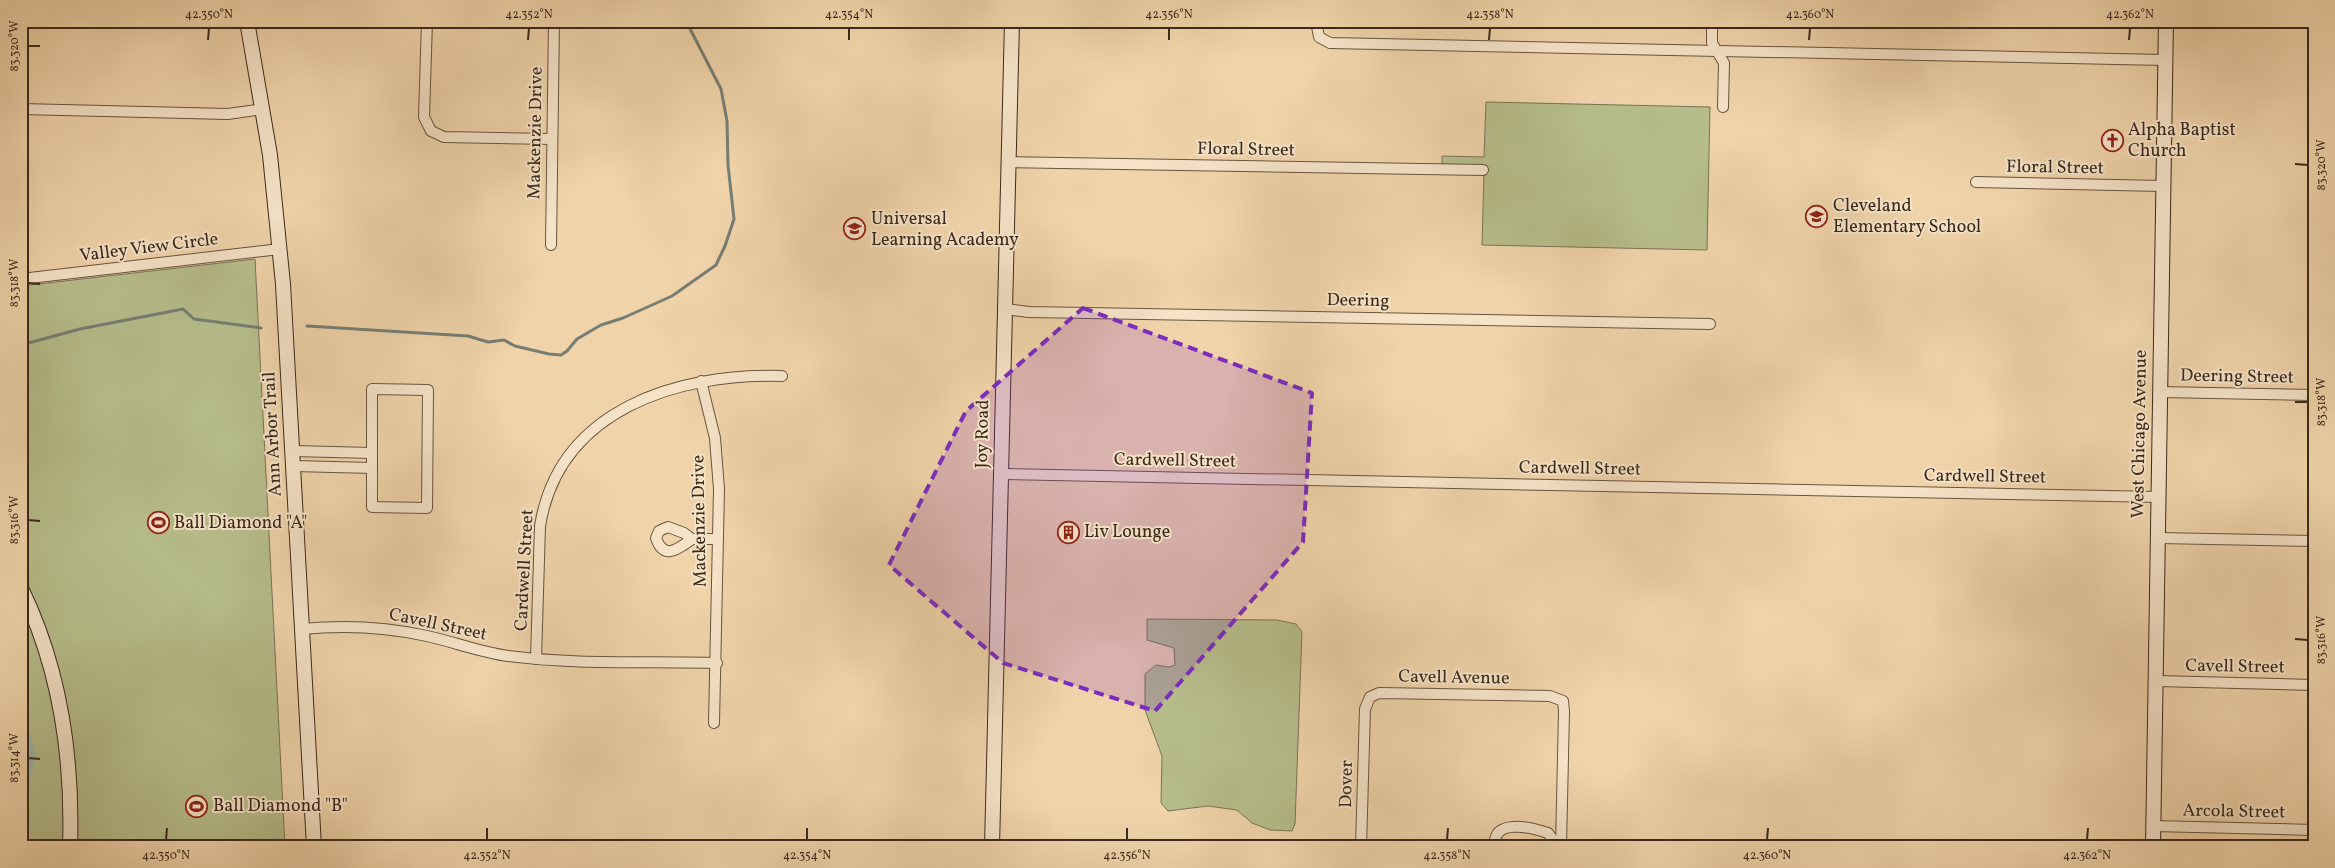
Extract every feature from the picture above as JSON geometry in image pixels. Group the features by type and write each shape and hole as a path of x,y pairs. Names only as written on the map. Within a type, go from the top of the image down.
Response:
{"street":[{"name":"Ann Arbor Trail","path":"247,21 263,109 280,249 294,466 314,847"},
{"path":"427,21 424,117 430,131 444,137 551,139"},
{"name":"Mackenzie Drive","path":"551,245 554,21"},
{"name":"Joy Road","path":"992,847 1012,21"},
{"path":"1316,21 1319,37 1326,42 2165,60"},
{"path":"1712,21 1712,43 1724,63 1723,107"},
{"name":"West Chicago Avenue","path":"2153,847 2166,21"},
{"path":"21,109 228,114 263,109"},
{"name":"Floral Street","path":"1008,162 1483,170"},
{"name":"Floral Street","path":"1976,182 2162,186"},
{"name":"Valley View Circle","path":"21,279 280,249"},
{"name":"Deering","path":"1005,309 1029,312 1710,324"},
{"name":"Cardwell Street","path":"536,659 540,526 547,494 557,471 582,438 613,415 659,393 701,381 742,376 782,376"},
{"name":"Mackenzie Drive","path":"701,381 711,418 717,457 719,490 717,663 714,723"},
{"path":"372,389 428,390 427,508 372,507 372,453 372,389"},
{"name":"Deering Street","path":"2160,392 2314,395"},
{"path":"293,451 372,453"},
{"path":"294,466 372,468"},
{"name":"Cardwell Street","path":"1001,474 2159,497"},
{"path":"2158,538 2314,541"},
{"path":"692,539 718,539"},
{"path":"21,588 42,639 61,710 67,749 70,847"},
{"name":"Cavell Street","path":"302,629 342,627 388,629 426,636 487,653 536,659 717,663"},
{"name":"Cavell Street","path":"2156,681 2314,685"},
{"name":"Cavell Avenue","path":"1364,722 1366,704 1370,697 1379,693 1550,696 1563,701 1558,845"},
{"name":"Dover","path":"1362,847 1364,722"},
{"name":"Arcola Street","path":"2153,826 2314,830"},
{"path":"1495,847 1497,833 1510,827 1548,833 1558,845"}],"highlighted area":[{"path":"1083,308 1312,393 1303,542 1155,711 1003,663 889,565 966,411"}],"green space":[{"path":"1486,102 1710,107 1707,250 1482,245 1484,171 1442,169 1442,156 1484,157"},
{"path":"255,259 285,847 21,847 21,286"},
{"path":"1147,619 1277,620 1296,624 1302,632 1295,824 1292,831 1270,830 1252,823 1237,810 1208,806 1168,811 1161,803 1162,756 1145,710 1145,674 1156,665 1169,667 1175,665 1174,648 1147,640"}],"waterway":[{"path":"307,326 468,336 488,342 504,340 515,346 561,355 577,339 601,325 623,318 672,296 716,265 734,219 728,165 727,121 721,89 686,21"},
{"path":"21,345 80,329 183,309 194,319 261,328"},
{"path":"21,733 26,758 21,780"}],"place":[{"name":"Alpha Baptist Church","path":"2112,140"},
{"name":"Cleveland Elementary School","path":"1817,216"},
{"name":"Universal Learning Academy","path":"855,229"},
{"name":"Ball Diamond \"A\"","path":"158,523"},
{"name":"Liv Lounge","path":"1068,532"},
{"name":"Ball Diamond \"B\"","path":"197,806"}]}
